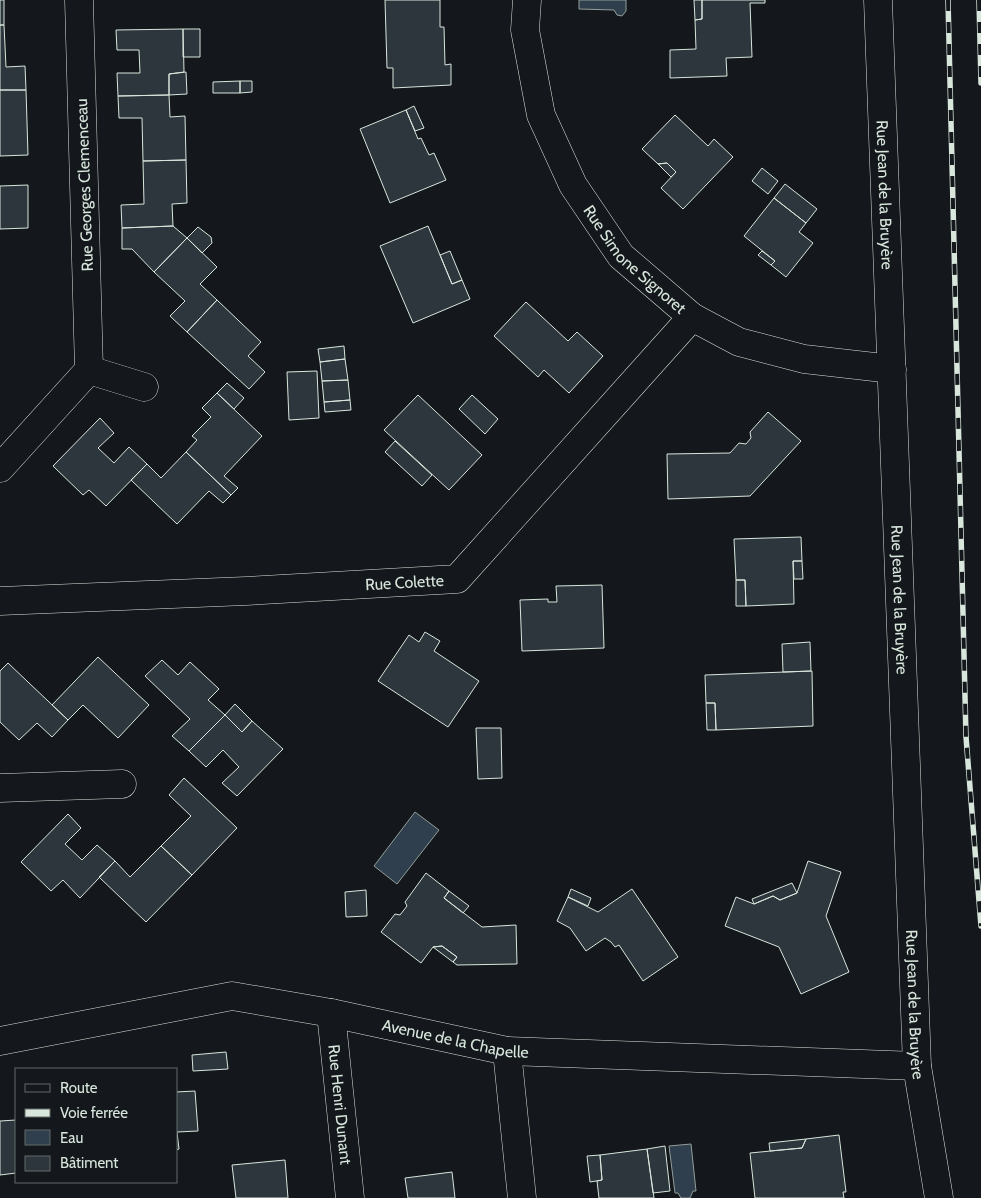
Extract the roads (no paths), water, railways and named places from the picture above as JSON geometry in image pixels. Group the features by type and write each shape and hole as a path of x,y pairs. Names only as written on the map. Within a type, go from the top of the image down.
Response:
{"street":[{"name":"Rue Georges Clemenceau","path":"79,0 89,370"},
{"name":"Rue Simone Signoret","path":"527,0 525,30 541,115 573,185 622,256 692,317 739,342 804,359 892,369"},
{"name":"Rue Jean de la Bruyère","path":"878,0 917,1066 939,1198"},
{"name":"Rue Colette","path":"0,601 246,591 457,579 692,317"},
{"path":"0,468 89,370 144,388"},
{"path":"0,788 122,784"},
{"name":"Avenue de la Chapelle","path":"0,1041 232,996 331,1013 507,1052 917,1066"},
{"name":"Rue Henri Dunant","path":"331,1013 350,1198"},
{"path":"507,1052 522,1198"}],"water":[{"path":"579,0 626,0 626,11 622,16 617,15 614,10 579,9"},
{"path":"415,812 439,830 397,884 374,866"},
{"path":"691,1144 696,1191 693,1191 690,1198 681,1198 678,1193 675,1193 669,1146"}],"railway":[{"path":"948,0 966,737 981,926"},
{"path":"979,0 981,83"}]}
